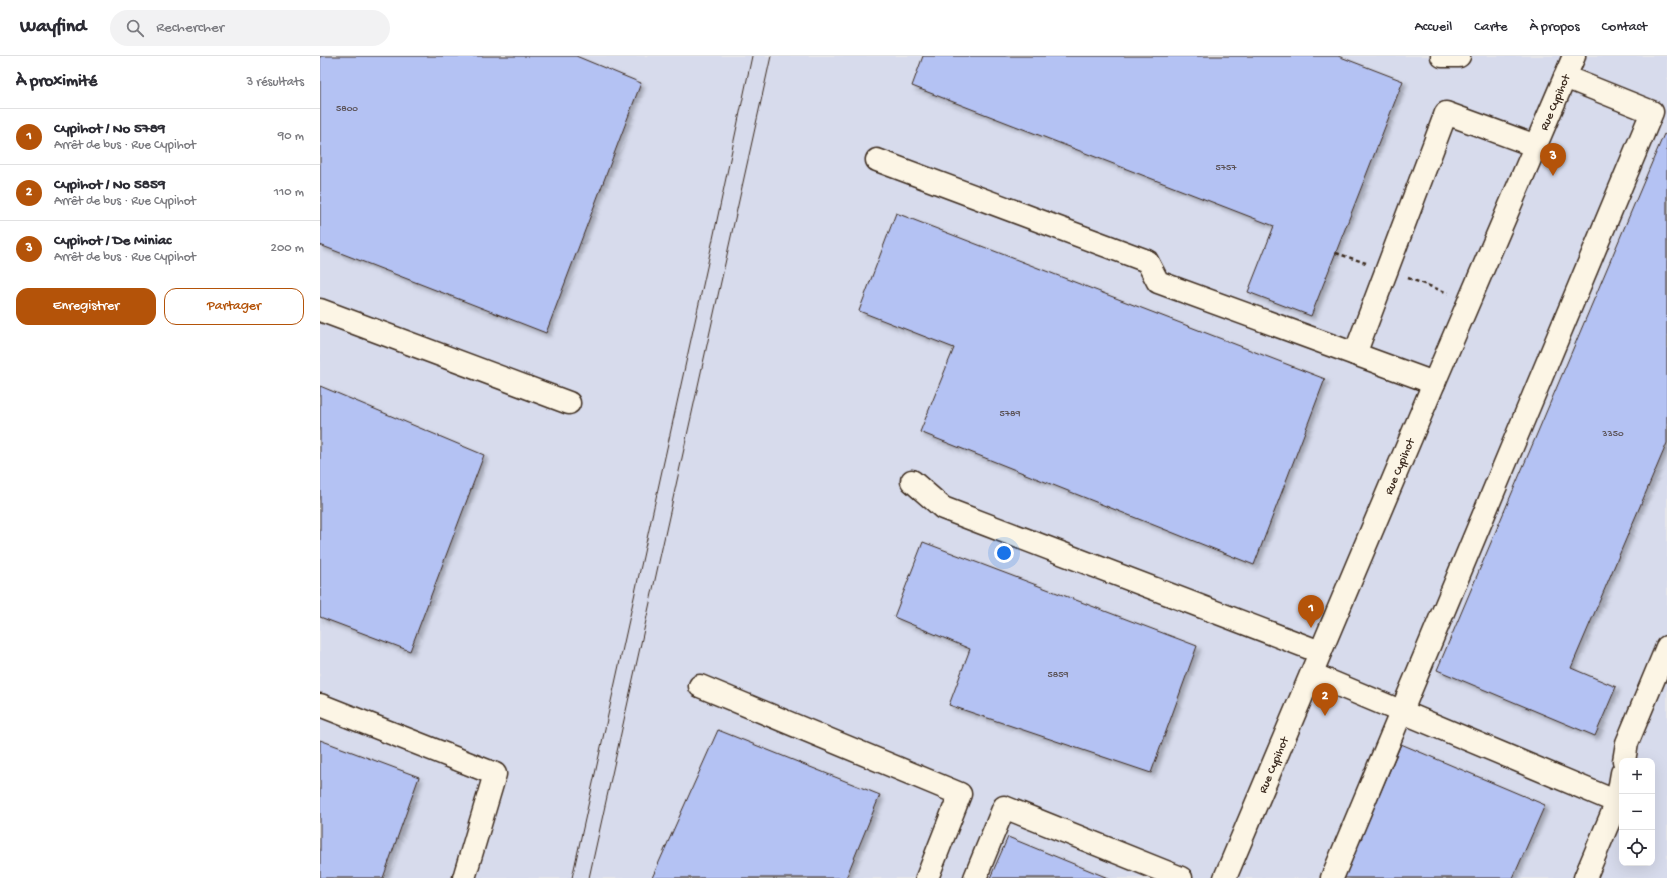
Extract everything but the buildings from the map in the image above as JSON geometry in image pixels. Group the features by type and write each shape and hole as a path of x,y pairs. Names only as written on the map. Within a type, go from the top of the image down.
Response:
{"street":[{"path":"1442,56 1459,56"},
{"name":"Rue Cypihot","path":"1225,878 1574,56"},
{"path":"1332,878 1659,115 1564,77"},
{"path":"1355,354 1446,113 1536,146"},
{"path":"877,160 1147,261 1158,282 1434,383"},
{"path":"320,310 569,403"},
{"path":"912,481 943,508 1244,621 1320,652"},
{"path":"1624,758 1627,743 1667,647"},
{"path":"1312,674 1617,802"},
{"path":"700,686 960,794 927,878"},
{"path":"320,705 495,774 464,878"},
{"path":"1586,878 1617,802 1619,790"},
{"path":"975,878 1004,807 1180,878"}],"path":[{"path":"1336,253 1356,260"},
{"path":"1415,281 1452,294"}],"shaded area":[{"path":"320,56 1667,56 1667,878 320,878"}],"tram line":[{"path":"572,878 752,56"},
{"path":"589,878 771,56"}],"place":[{"name":"Cypihot / De Miniac","path":"1553,176"},
{"name":"Cypihot / No 5789","path":"1311,628"},
{"name":"Cypihot / No 5859","path":"1325,716"}]}
